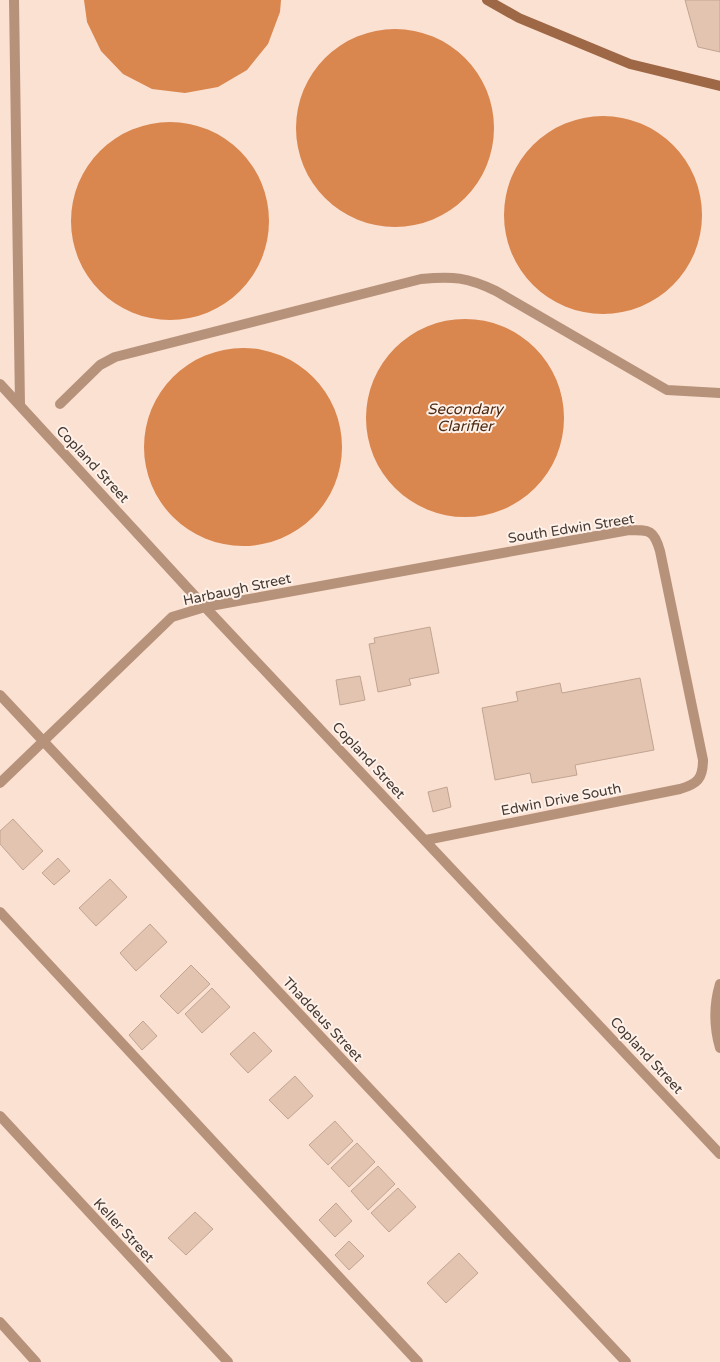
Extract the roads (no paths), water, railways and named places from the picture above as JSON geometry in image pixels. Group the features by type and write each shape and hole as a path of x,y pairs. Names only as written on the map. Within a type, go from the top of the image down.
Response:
{"main road":[{"path":"487,0 519,18 630,64 720,86"}],"street":[{"path":"14,0 20,406"},
{"path":"60,404 100,364 115,357 421,280 442,277 463,278 496,291 667,390 720,393"},
{"name":"Copland Street","path":"0,384 205,607 720,1154"},
{"name":"South Edwin Street","path":"426,567 629,530 651,532 656,538 660,551 703,760 703,770 699,779"},
{"name":"Harbaugh Street","path":"0,783 172,618 205,607 426,567"},
{"name":"Thaddeus Street","path":"0,695 626,1362"},
{"name":"Edwin Drive South","path":"426,840 680,790 692,786 699,779"},
{"path":"0,912 418,1362"},
{"path":"720,984 716,1009 716,1028 720,1048"},
{"name":"Keller Street","path":"0,1116 228,1362"},
{"path":"0,1322 36,1362"}],"water":[{"path":"84,0 281,0 280,12 268,44 247,70 218,87 185,93 152,89 123,74 101,51 87,22"},
{"path":"395,29 424,33 442,41 465,58 482,81 490,99 494,128 490,157 482,175 465,198 442,215 424,223 395,227 366,223 348,215 325,198 308,175 300,157 296,128 300,99 308,81 325,58 348,41 366,33"},
{"path":"603,116 632,120 650,128 673,145 690,168 698,186 702,215 698,244 690,262 673,285 650,302 632,310 603,314 574,310 556,302 533,285 516,262 508,244 504,215 508,186 516,168 533,145 556,128 574,120"},
{"path":"170,122 199,126 217,134 240,151 257,174 265,192 269,221 265,250 257,268 240,291 217,308 199,316 170,320 141,316 123,308 100,291 83,268 75,250 71,221 75,192 83,174 100,151 123,134 141,126"},
{"name":"Secondary Clarifier","path":"465,319 494,323 512,331 535,348 552,371 560,389 564,418 560,447 552,465 535,488 512,505 494,513 465,517 436,513 418,505 395,488 378,465 370,447 366,418 370,389 378,371 395,348 418,331 436,323"},
{"path":"243,348 272,352 290,360 313,377 330,400 338,418 342,447 338,476 330,494 313,517 290,534 272,542 243,546 214,542 196,534 173,517 156,494 148,476 144,447 148,418 156,400 173,377 196,360 214,352"}]}
